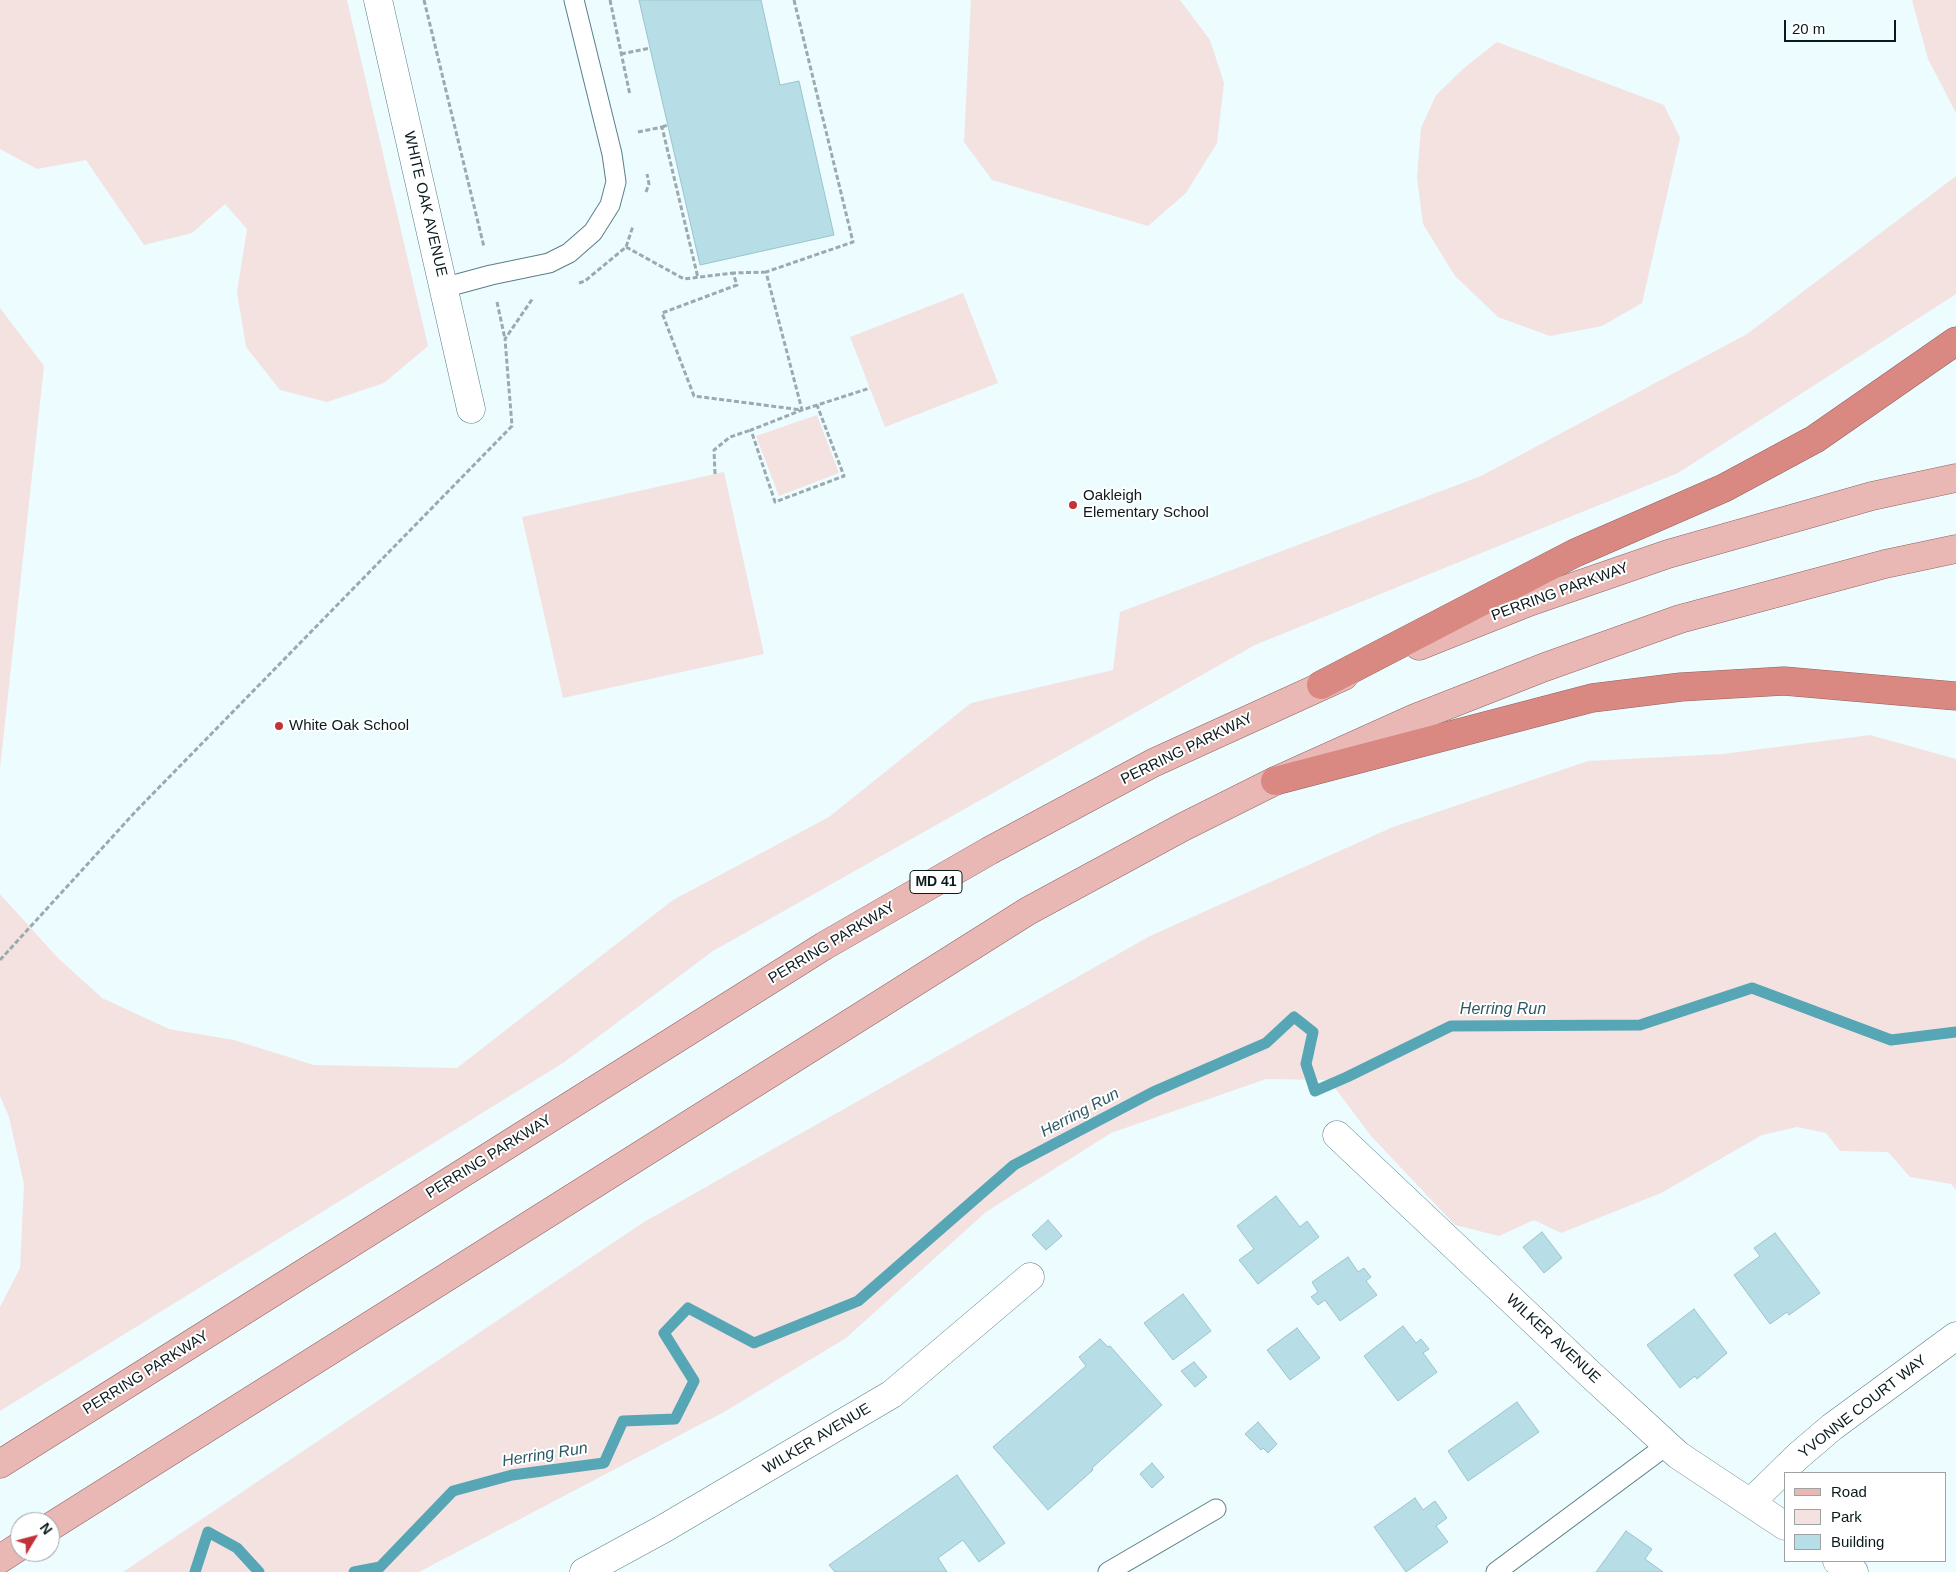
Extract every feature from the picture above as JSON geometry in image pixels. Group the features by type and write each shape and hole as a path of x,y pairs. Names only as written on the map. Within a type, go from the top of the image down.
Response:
{"highway":[{"path":"1321,685 1575,553 1724,488 1815,439 1956,340"},
{"path":"1275,781 1592,698 1681,686 1784,681 1956,696"}],"main road":[{"name":"PERRING PARKWAY","path":"0,1464 824,946 989,851 1153,763 1321,685 1529,602 1668,554 1872,496 1956,478"},
{"path":"60,1521 1028,911 1183,827 1275,781 1415,718 1545,667 1680,620 1885,564 1956,549"}],"street":[{"name":"WHITE OAK AVENUE","path":"378,0 471,408"},
{"name":"WILKER AVENUE","path":"1337,1134 1678,1455 1784,1525"},
{"name":"WILKER AVENUE","path":"584,1572 663,1529 892,1394 1030,1277"},
{"name":"YVONNE COURT WAY","path":"1750,1502 1798,1456 1832,1427 1956,1336"},
{"path":"1839,1562 1854,1572"}],"lane":[{"path":"444,288 491,275 549,263 569,253 593,232 610,206 616,182 612,154 574,0"},
{"path":"1496,1572 1667,1445"},
{"path":"1108,1572 1216,1509"}],"path":[{"path":"424,0 505,339"},
{"path":"626,248 684,279 733,273 766,272 852,242 794,0"},
{"path":"621,54 650,48"},
{"path":"638,132 668,125"},
{"path":"662,126 698,278"},
{"path":"766,272 802,410"},
{"path":"733,273 737,285 662,313 694,396 802,410"},
{"path":"715,474 714,450 730,438 802,410 870,388"},
{"path":"751,430 775,502 844,476 817,405"},
{"path":"0,960 136,811 321,619 490,448"}],"green space":[{"path":"0,0 347,0 428,346 384,383 327,402 280,390 246,347 237,292 247,229 225,204 192,233 144,245 86,160 37,169 0,149"},
{"path":"971,0 1180,0 1210,40 1224,83 1217,143 1186,193 1148,226 992,180 964,142"},
{"path":"1912,0 1956,0 1956,113 1928,59"},
{"path":"1497,42 1664,105 1680,138 1642,303 1602,326 1550,336 1498,317 1455,276 1423,224 1417,178 1421,128 1436,95 1464,68"},
{"path":"1956,176 1956,294 1678,473 1255,645 713,951 563,1063 0,1411 0,1307 20,1268 24,1184 9,1117 0,1096 0,894 57,957 102,998 169,1029 234,1040 314,1065 457,1068 673,900 829,817 971,703 1113,670 1120,612 1481,476 1747,334"},
{"path":"963,293 998,383 885,427 850,337"},
{"path":"0,308 44,366 0,768"},
{"path":"817,415 839,473 779,496 756,436"},
{"path":"724,472 764,654 563,698 522,517"},
{"path":"1870,735 1956,759 1956,1190 1951,1184 1910,1177 1888,1152 1840,1151 1826,1133 1797,1127 1762,1135 1661,1193 1561,1233 1534,1220 1499,1236 1455,1225 1371,1136 1329,1080 1266,1079 1111,1133 986,1212 846,1338 724,1412 419,1572 123,1572 644,1222 1150,936 1393,827 1588,761 1723,754"}],"building":[{"path":"639,0 761,0 780,85 799,81 834,235 700,265"},
{"path":"1276,1196 1300,1227 1307,1221 1319,1237 1258,1284 1239,1260 1254,1249 1237,1226"},
{"path":"1048,1220 1062,1236 1046,1250 1032,1235"},
{"path":"1542,1232 1562,1258 1544,1273 1523,1247"},
{"path":"1775,1233 1820,1293 1789,1315 1787,1312 1770,1324 1734,1275 1760,1256 1754,1248"},
{"path":"1348,1257 1358,1272 1364,1268 1371,1277 1366,1281 1377,1295 1340,1321 1325,1300 1318,1305 1311,1297 1318,1292 1312,1282"},
{"path":"1183,1294 1211,1331 1173,1360 1144,1323"},
{"path":"1694,1309 1727,1353 1697,1379 1695,1376 1680,1388 1647,1345"},
{"path":"1403,1326 1416,1343 1421,1339 1429,1349 1423,1353 1437,1372 1398,1401 1364,1356"},
{"path":"1297,1328 1320,1358 1290,1380 1267,1350"},
{"path":"1100,1339 1108,1347 1110,1346 1162,1405 1048,1510 993,1447 1086,1366 1079,1357"},
{"path":"1194,1362 1207,1377 1195,1387 1181,1371"},
{"path":"1517,1402 1539,1432 1468,1481 1448,1451"},
{"path":"1258,1422 1277,1444 1268,1453 1263,1448 1261,1450 1245,1434"},
{"path":"1152,1463 1164,1477 1152,1488 1140,1474"},
{"path":"957,1475 1005,1543 979,1562 963,1540 938,1558 947,1572 835,1572 829,1565"},
{"path":"1415,1498 1423,1510 1435,1501 1447,1518 1436,1526 1448,1542 1406,1572 1374,1527"},
{"path":"1626,1531 1652,1549 1645,1559 1663,1572 1596,1572"}],"waterway":[{"name":"Herring Run","path":"354,1572 380,1567 453,1491 512,1475 604,1463 623,1421 675,1419 694,1381 664,1333 688,1308 754,1343 858,1301 1014,1165 1153,1092 1266,1043 1294,1017 1313,1032 1306,1064 1315,1091 1451,1026 1640,1025 1752,988 1891,1040 1956,1032"},
{"name":"Herring Run","path":"195,1572 208,1532 237,1548 259,1572"}],"place":[{"name":"Oakleigh Elementary School","path":"1073,505"},
{"name":"White Oak School","path":"279,726"}]}
